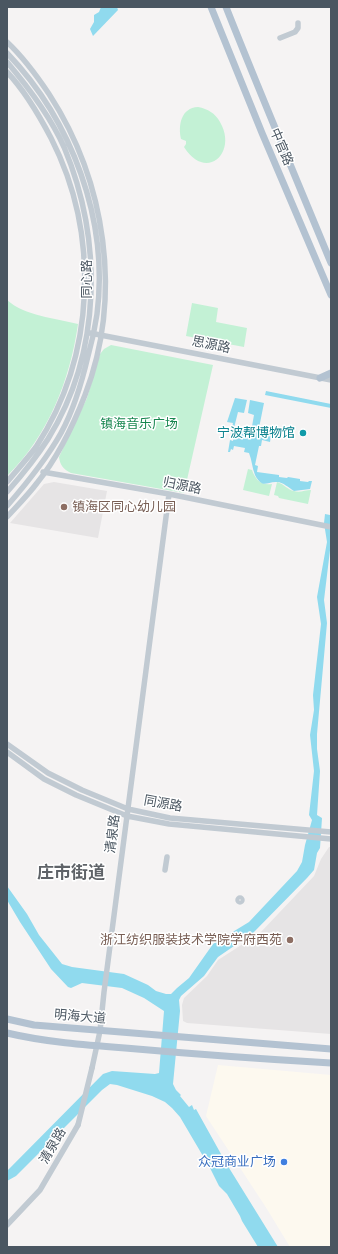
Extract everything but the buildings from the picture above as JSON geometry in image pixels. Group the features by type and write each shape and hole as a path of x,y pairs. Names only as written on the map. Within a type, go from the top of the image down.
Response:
{"main road":[{"name":"中官路","path":"211,7 250,105 331,295"},
{"name":"中官路","path":"226,7 331,263"},
{"path":"320,378 331,373"},
{"name":"明海大道","path":"7,1018 34,1025 152,1036 331,1049"},
{"name":"明海大道","path":"7,1033 30,1039 150,1051 331,1063"}],"street":[{"path":"280,38 295,32 298,28 298,23"},
{"path":"7,42 37,77 53,100 75,142 89,177 100,218 105,254 106,278 105,310 101,335 96,359 85,395 58,453 44,473 7,517"},
{"name":"同心路","path":"7,53 32,81 54,114 71,148 88,197 97,247 98,269 97,313 94,334 85,368 70,413 61,433 36,471 7,506"},
{"name":"同心路","path":"7,62 27,85 47,115 64,147 80,193 89,239 92,267 90,313 87,332 80,364 67,401 48,439 29,467 7,492"},
{"path":"7,72 31,103 58,152 68,179 76,208 82,236 85,267 85,294 81,324 68,379 55,411 36,446 7,482"},
{"name":"思源路","path":"87,332 331,380"},
{"name":"归源路","path":"29,467 44,473 169,494 331,527"},
{"name":"清泉路","path":"7,1224 40,1190 78,1125 98,1046 169,494"},
{"name":"同源路","path":"7,744 48,772 82,790 128,809 170,818 331,832"},
{"name":"同源路","path":"7,752 44,779 76,796 127,816 169,824 331,839"},
{"path":"165,870 167,857"}],"shaded area":[{"name":"镇海区同心幼儿园","path":"54,482 107,491 98,538 10,523 44,484"},
{"name":"浙江纺织服装技术学院学府西苑","path":"329,847 331,847 331,1034 187,1023 183,1021 182,1005 184,998 207,976 218,960 260,933 314,876 321,859"},
{"name":"众冠商业广场","path":"218,1065 331,1075 331,1247 290,1247 206,1116"}],"green space":[{"path":"198,107 208,110 216,116 225,133 225,144 222,153 217,159 210,163 201,162 193,157 184,147 186,141 181,139 180,128 184,114 192,108"},
{"path":"7,300 22,310 41,316 78,324 69,366 55,406 34,443 7,476"},
{"path":"192,303 218,308 216,322 247,328 244,347 186,336"},
{"name":"镇海音乐广场","path":"111,345 213,365 184,493 71,473 61,465 59,457 87,398 100,354 104,349"},
{"path":"248,469 252,470 257,479 262,483 272,484 269,496 243,490"},
{"path":"277,482 296,492 311,490 308,504 279,498 278,496 274,495"}],"water":[{"path":"101,7 117,7 118,10 93,36 90,29 94,22 94,15 99,12"},
{"path":"266,391 331,404 331,408 265,395"},
{"path":"235,398 247,400 244,413 238,412 234,428 251,432 254,415 248,413 250,400 264,403 258,433 271,435 270,442 262,440 261,446 259,446 255,465 258,466 257,472 279,475 279,477 300,479 300,481 312,481 310,489 294,491 279,482 263,484 255,475 249,453 244,452 245,448 234,446 233,450 231,449 230,452 228,452 230,440 233,441 234,433 231,430 233,423 227,422"},
{"path":"331,511 331,542 324,600 327,623 317,734 317,749 320,771 317,815 322,818 320,848 317,853 314,870 253,933 218,957 204,976 181,996 179,1000 180,1011 173,1084 189,1107 192,1105 194,1110 196,1109 226,1163 278,1247 258,1247 227,1194 219,1186 180,1117 172,1108 165,1102 152,1096 117,1085 110,1084 102,1090 16,1176 7,1181 7,1171 103,1074 112,1071 159,1073 164,1011 144,998 122,988 82,983 71,988 68,987 51,969 20,922 7,900 7,886 27,914 39,935 62,964 72,967 124,974 148,985 156,991 171,994 189,978 213,944 249,922 297,871 302,862 312,820 309,815 314,771 310,735 314,710 313,695 321,624 317,597 327,542 324,523 325,514 330,515"}],"place":[{"name":"宁波帮博物馆","path":"303,433"},
{"name":"镇海区同心幼儿园","path":"64,507"},
{"name":"浙江纺织服装技术学院学府西苑","path":"290,940"},
{"name":"众冠商业广场","path":"284,1162"}],"district":[{"name":"庄市街道","path":"71,873"}]}
